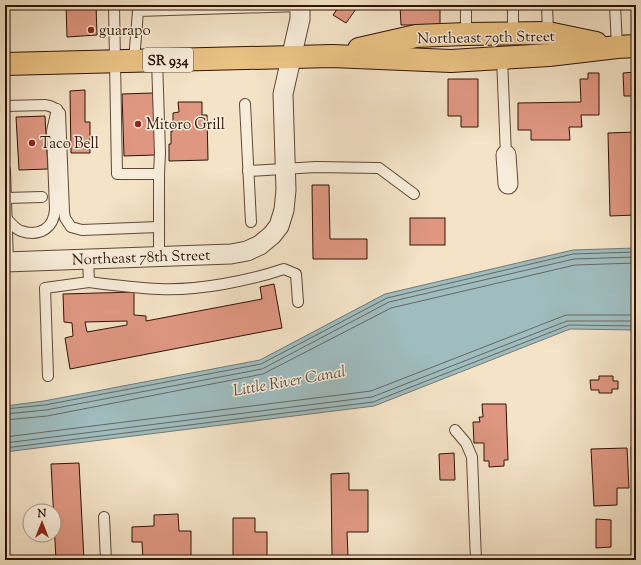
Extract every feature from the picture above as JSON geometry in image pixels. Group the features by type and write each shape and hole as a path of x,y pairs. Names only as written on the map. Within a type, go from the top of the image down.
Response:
{"main road":[{"name":"Northeast 79th Street","path":"332,56 416,36 466,34 548,33 627,46"},
{"name":"Northeast 79th Street","path":"5,64 292,56 332,56 451,61 549,54 627,46"}],"street":[{"path":"285,169 283,94 300,19 300,5"},
{"path":"506,155 508,184"},
{"name":"Northeast 78th Street","path":"6,262 231,254 247,250 260,245 272,235 279,226 284,210 286,190 285,169"}],"lane":[{"path":"114,5 124,61"},
{"path":"159,174 117,174 124,61 138,11 300,5"},
{"path":"466,5 466,34"},
{"path":"513,5 513,34"},
{"path":"548,5 548,33"},
{"path":"615,5 627,46"},
{"path":"502,58 506,155"},
{"path":"157,60 160,153 158,227 160,256"},
{"path":"246,104 251,222"},
{"path":"5,106 45,105 57,109 60,113 64,212 67,223 71,227 82,230 158,227"},
{"path":"6,218 20,230 28,232 42,230 49,227 53,220 55,209 52,131 57,109"},
{"path":"248,171 316,167 379,168 414,194"},
{"path":"5,170 6,262"},
{"path":"6,198 42,198"},
{"path":"88,259 89,282"},
{"path":"48,376 45,288 89,282 160,289 202,287 260,277 284,269 296,274 298,302"},
{"path":"455,430 466,443 472,457 476,560"},
{"path":"104,517 106,560"}],"water":[{"name":"Little River Canal","path":"636,248 636,330 570,329 374,406 5,452 5,406 44,401 260,360 385,294 573,250"}],"building":[{"path":"66,5 96,5 97,35 67,37"},
{"path":"340,5 349,5 356,9 346,23 333,15"},
{"path":"400,5 440,5 440,25 401,25"},
{"path":"636,72 636,96 624,96 623,73"},
{"path":"588,73 599,73 599,115 581,115 582,127 569,127 570,140 531,140 531,130 518,130 518,103 581,102 580,79 588,79"},
{"path":"448,79 478,79 478,127 461,127 461,116 448,116"},
{"path":"85,90 85,122 90,122 90,153 71,153 70,91"},
{"name":"Mitoro Grill","path":"153,93 155,155 124,156 122,94"},
{"path":"178,102 202,102 202,115 207,115 208,160 169,161 169,144 171,144 171,131 173,131 173,113 179,112"},
{"name":"Taco Bell","path":"45,116 48,169 19,170 16,117"},
{"path":"636,132 636,215 610,216 608,133"},
{"path":"312,185 329,185 330,239 367,239 367,259 313,259"},
{"path":"410,218 445,218 445,245 410,245"},
{"path":"274,284 282,328 70,369 65,338 73,336 72,323 64,322 63,294 134,292 134,315 146,316 146,321 262,299 260,287","holes":["127,321 127,325 87,332 85,322"]},
{"path":"599,376 613,376 613,381 618,381 618,389 612,389 612,393 599,393 599,390 591,390 590,380 599,380"},
{"path":"482,404 506,404 508,460 504,460 504,466 489,467 489,461 484,461 484,443 474,443 473,422 480,422 479,417 483,417"},
{"path":"631,447 636,447 636,487 632,487"},
{"path":"627,448 629,488 617,488 617,505 594,506 591,449"},
{"path":"454,453 455,480 440,480 439,454"},
{"path":"79,463 84,560 56,560 55,543 62,543 62,503 53,503 51,464"},
{"path":"349,473 349,490 368,490 368,532 347,532 348,556 332,556 331,474"},
{"path":"178,514 179,531 191,531 191,560 143,560 142,542 132,542 132,527 154,526 154,515"},
{"path":"233,518 255,518 255,532 267,532 267,560 206,560 233,559"},
{"path":"596,519 611,520 611,547 596,548"}],"place":[{"name":"guarapo","path":"91,30"},
{"name":"Mitoro Grill","path":"138,124"},
{"name":"Taco Bell","path":"32,143"}]}
